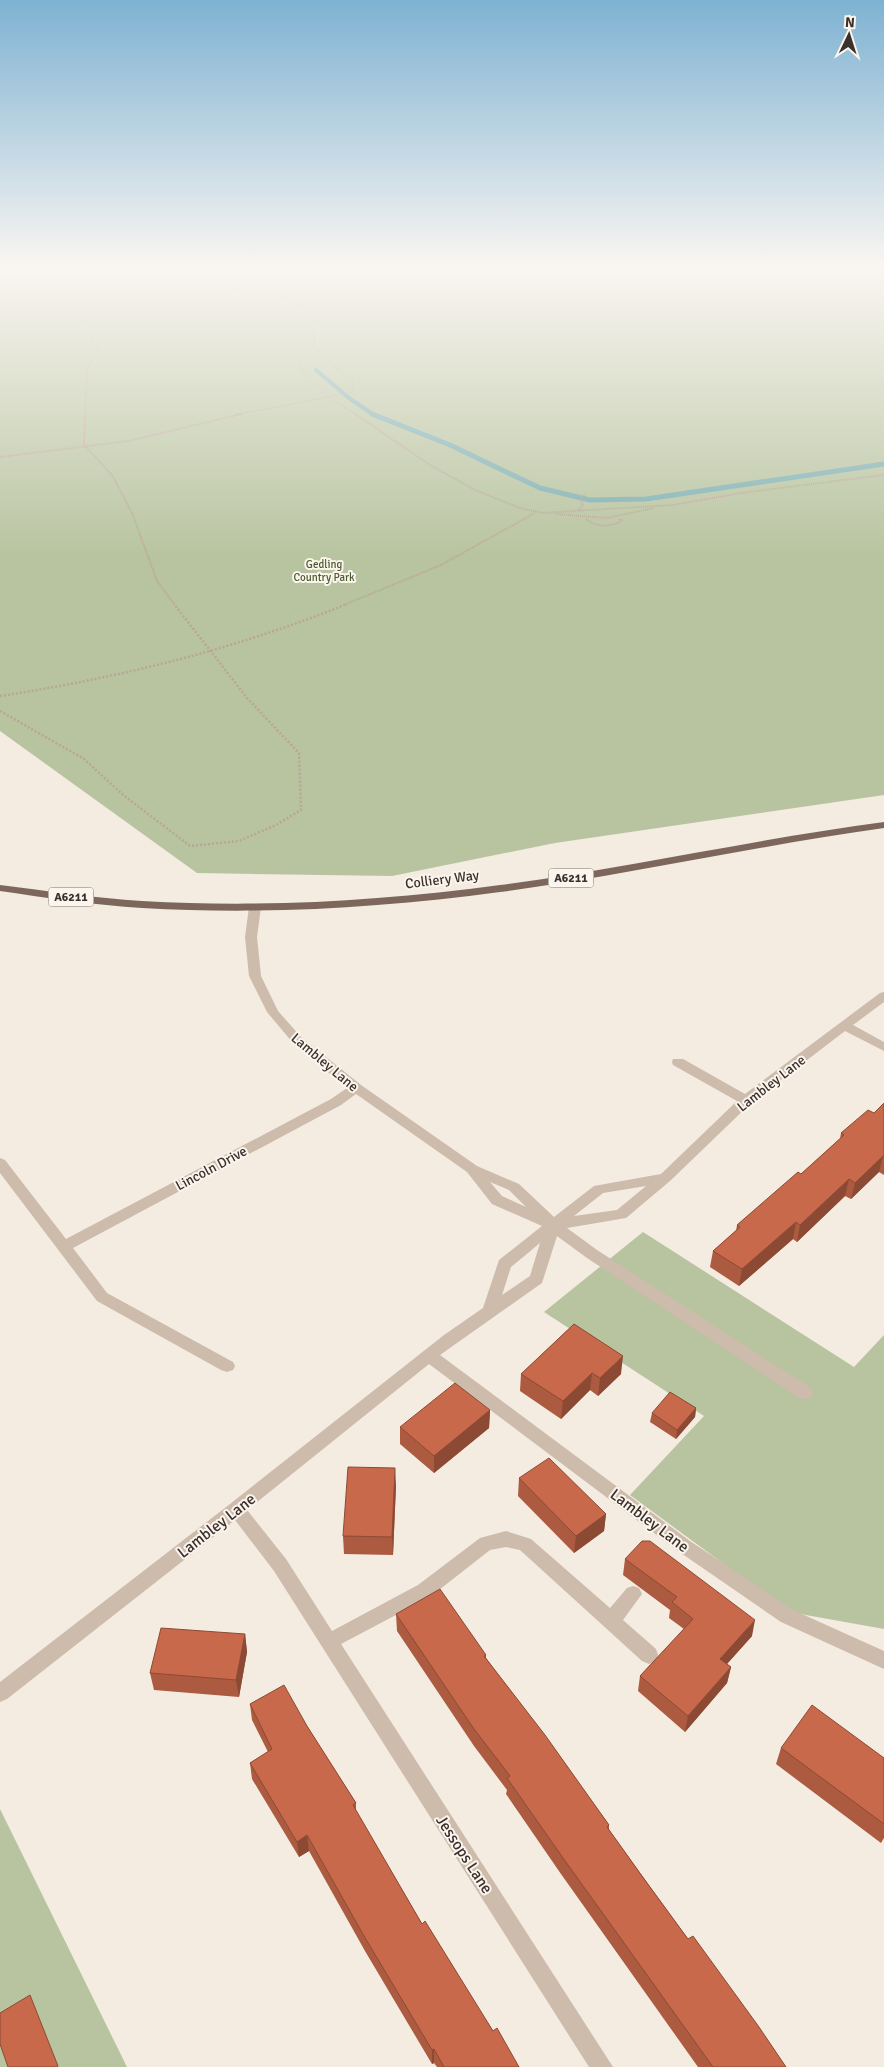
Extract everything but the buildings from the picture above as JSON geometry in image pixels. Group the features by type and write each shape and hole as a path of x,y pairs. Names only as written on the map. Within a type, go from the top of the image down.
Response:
{"main road":[{"name":"Colliery Way","path":"0,888 143,904 255,907 386,901 569,878 762,843 884,825"}],"street":[{"name":"Lambley Lane","path":"255,907 251,937 255,976 273,1012 297,1040 356,1088 472,1170 497,1200 553,1225 621,1214 666,1178 746,1100 884,996"},
{"path":"845,1026 884,1047"},
{"path":"678,1062 746,1100"},
{"name":"Lincoln Drive","path":"64,1246 336,1102 356,1088"},
{"path":"0,1163 102,1297 227,1366"},
{"name":"Lambley Lane","path":"490,1310 504,1264 599,1190 666,1178"},
{"name":"Lambley Lane","path":"0,1693 236,1510 449,1339 537,1279 553,1225"},
{"path":"553,1225 632,1281 805,1393"},
{"name":"Lambley Lane","path":"430,1356 684,1546 787,1616 884,1660"},
{"name":"Jessops Lane","path":"236,1510 280,1565 602,2067"},
{"path":"328,1641 344,1635 424,1590 486,1543 506,1539 524,1544 649,1655"},
{"path":"611,1620 633,1594"}],"path":[{"path":"0,711 84,759 122,794 190,846 239,841 276,825 301,810 299,753 247,698 157,581 132,513 112,475 86,446 83,427 87,369 91,363"},
{"path":"300,363 303,374 327,397 450,476 494,498 536,512 586,519 617,518 662,506"},
{"path":"0,457 149,438 206,421 353,392 353,382 331,363"},
{"path":"550,513 662,506 884,475"},
{"path":"579,510 583,504 580,499 586,493"},
{"path":"0,696 58,687 212,652 344,605 441,565 536,512"},
{"path":"586,519 597,525 613,525 623,520 617,518"}],"green space":[{"name":"Gedling Country Park","path":"0,363 884,363 884,795 555,843 392,876 197,873 0,731"},
{"path":"643,1232 854,1367 884,1335 884,1629 789,1612 630,1495 704,1416 544,1312"},
{"path":"0,1809 127,2067 0,2067"}],"waterway":[{"path":"316,370 349,398 373,415"},
{"path":"373,415 450,445 540,488 590,500 646,499 884,464"}]}
